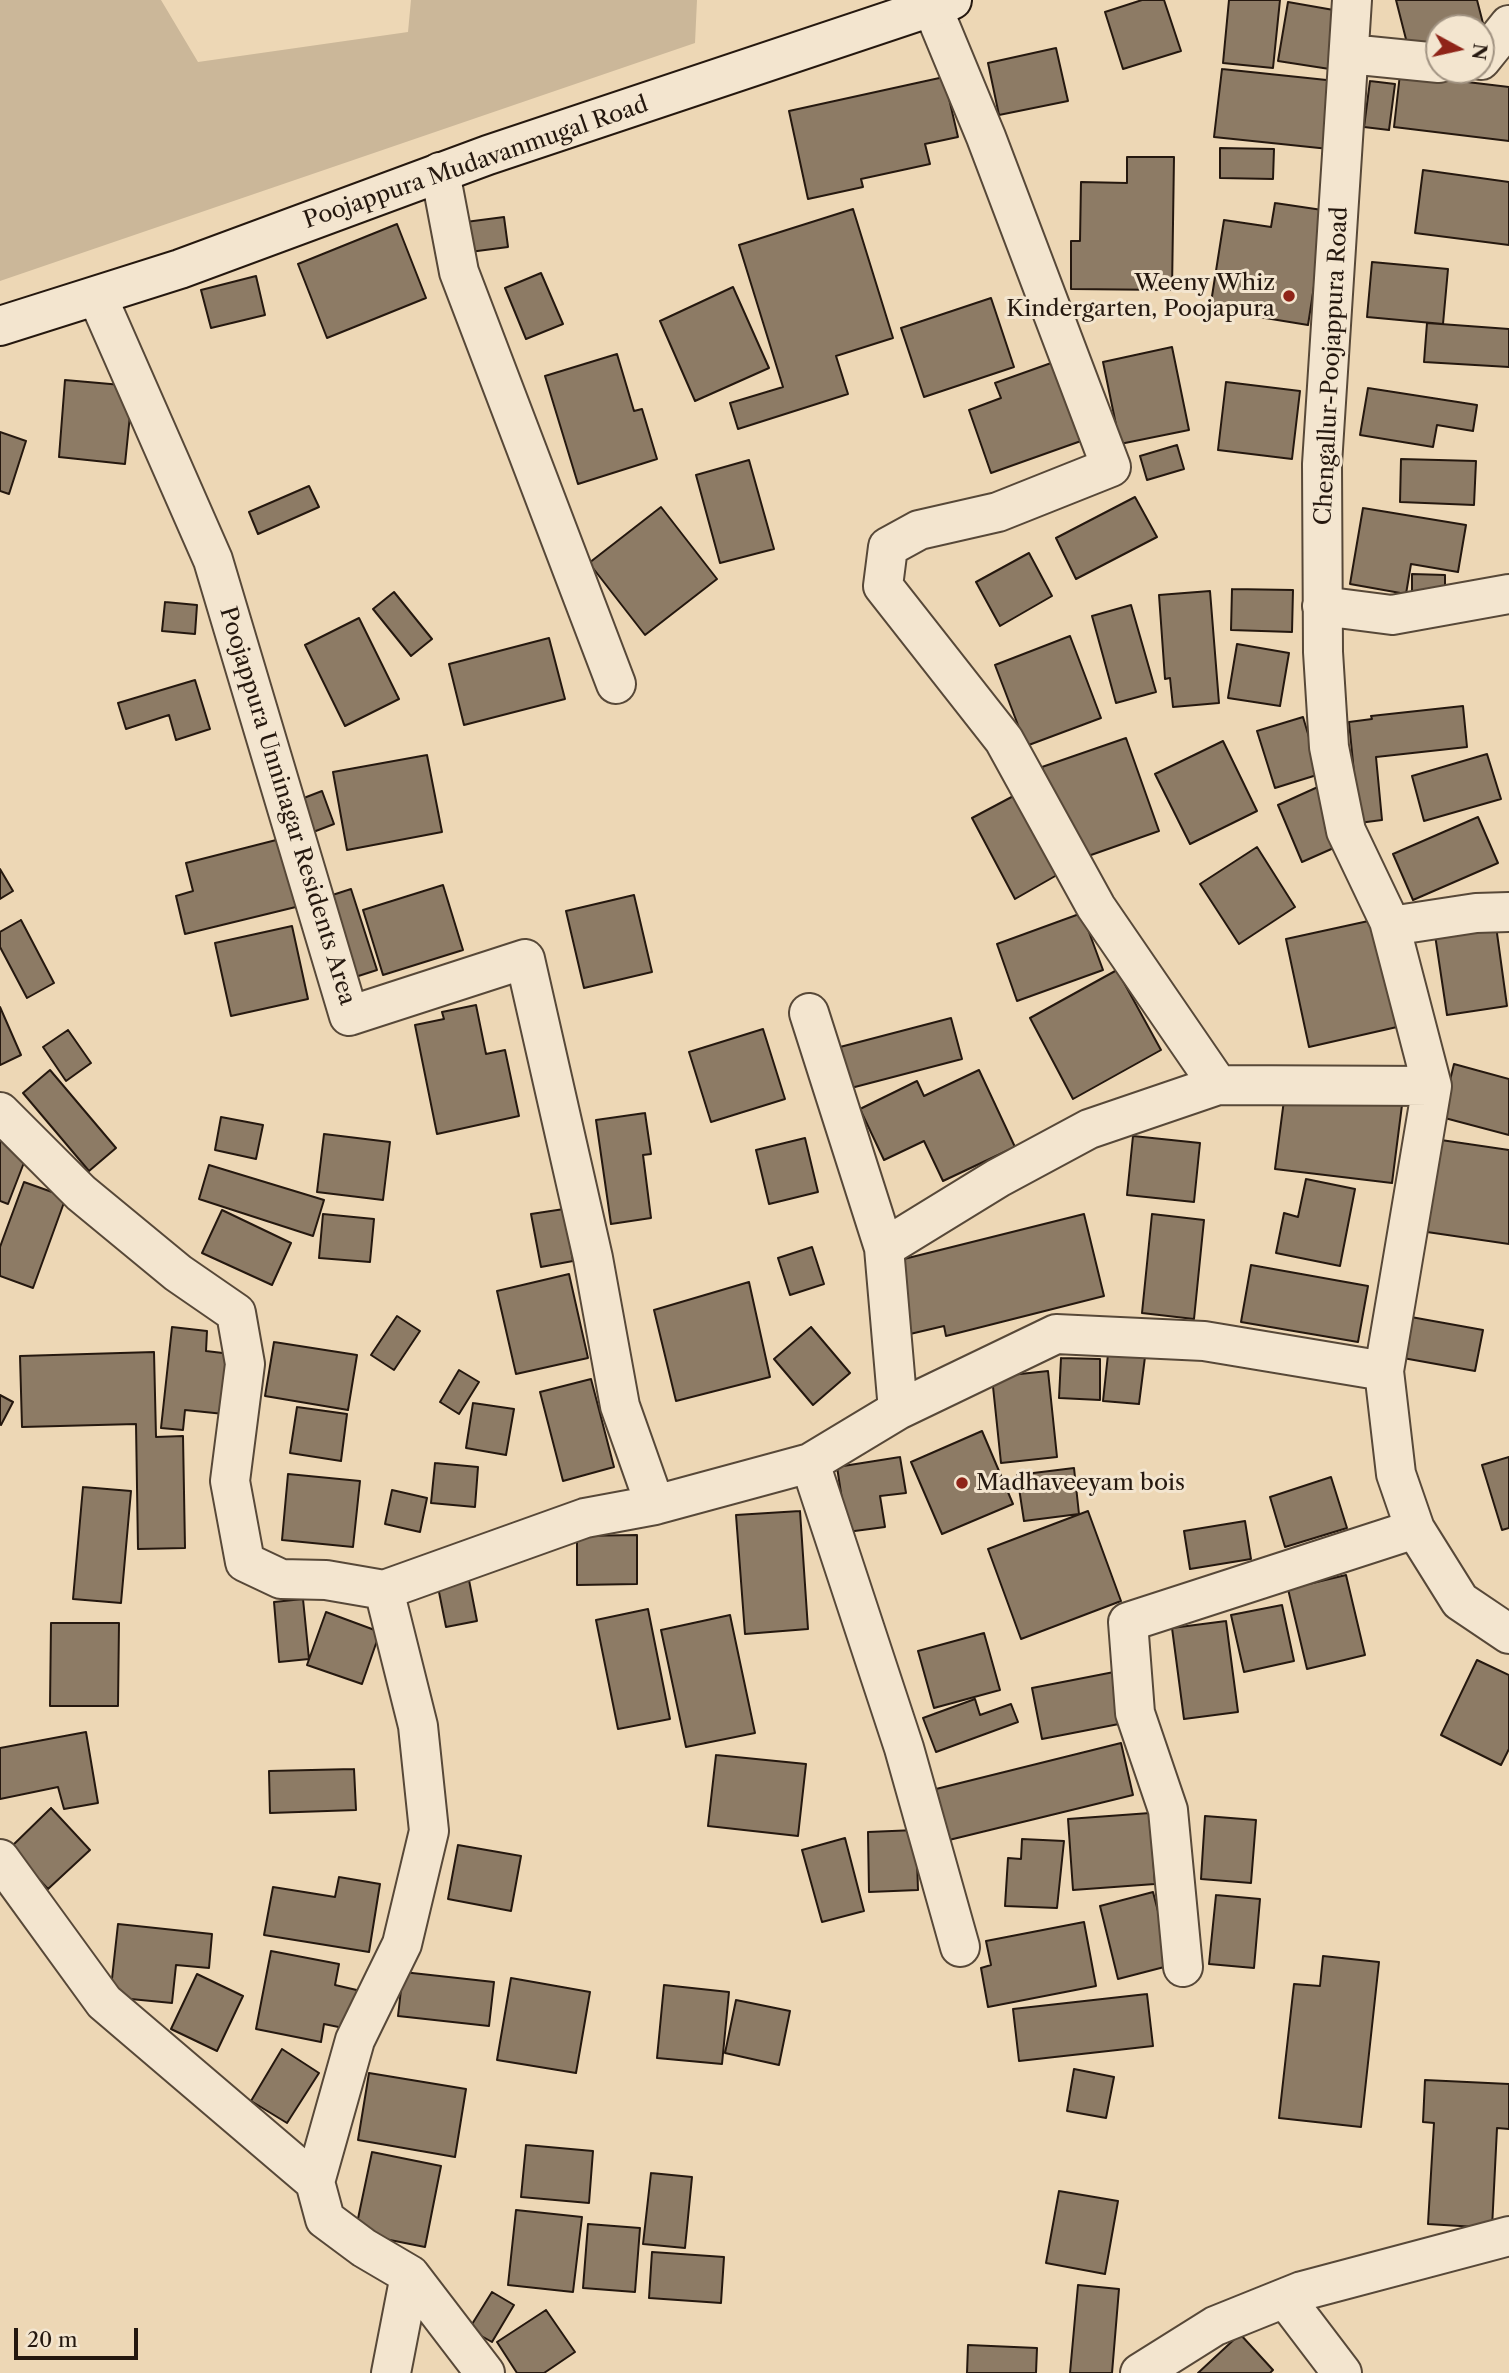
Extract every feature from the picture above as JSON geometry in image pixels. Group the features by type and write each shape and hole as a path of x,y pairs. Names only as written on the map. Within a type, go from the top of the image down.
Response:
{"street":[{"name":"Chengallur-Poojappura Road","path":"1352,0 1322,464 1322,606 1329,747 1346,831 1391,926 1432,1086 1384,1371 1396,1474 1415,1529 1460,1601 1509,1633"},
{"path":"942,4 991,149 1111,467 998,512 919,530 888,548 883,586 1004,740 1096,907 1218,1085"},
{"name":"Poojappura Mudavanmugal Road","path":"0,326 180,269 440,172 942,4"},
{"path":"1495,42 1509,25"},
{"path":"1349,54 1425,62"},
{"path":"440,172 459,272 616,684"},
{"name":"Poojappura Unninagar Residents Area","path":"97,296 213,560 349,1016 525,959 593,1258 620,1406 655,1505"},
{"path":"1322,606 1392,615 1509,594"},
{"path":"1391,926 1476,913 1509,912"},
{"path":"809,1013 884,1248 898,1410"},
{"path":"884,1248 998,1178 1089,1129 1218,1085 1432,1086"},
{"path":"0,1112 81,1193 178,1273 236,1313 245,1364 230,1481 245,1562 281,1579 326,1580 384,1590 585,1518 655,1505 810,1463 898,1410 1056,1334 1204,1341 1384,1371"},
{"path":"810,1463 904,1748 960,1947"},
{"path":"1183,1967 1168,1810 1135,1713 1128,1622 1415,1529"},
{"path":"384,1590 418,1726 429,1831 402,1944 355,2040 315,2182 326,2219 364,2248 410,2274 485,2373"},
{"path":"0,1859 104,2001 315,2182"},
{"path":"1140,2373 1215,2326 1285,2298 1509,2236"},
{"path":"391,2373 410,2274"},
{"path":"1285,2298 1342,2373"}],"shaded area":[{"path":"0,0 161,0 198,62 408,32 411,0 697,0 695,43 0,281"}],"building":[{"path":"1142,0 1164,0 1181,51 1123,69 1105,12"},
{"path":"1229,0 1280,0 1273,68 1223,63"},
{"path":"1396,0 1477,0 1481,14 1425,14 1425,47 1409,51"},
{"path":"1288,2 1345,12 1336,70 1278,61"},
{"path":"1056,48 1068,101 999,115 988,63"},
{"path":"1222,69 1336,81 1329,149 1214,137"},
{"path":"1400,74 1425,77 1425,84 1484,84 1509,87 1509,141 1394,127"},
{"path":"944,77 958,137 925,144 930,164 861,179 863,187 808,199 789,111"},
{"path":"1370,81 1395,84 1389,130 1364,127"},
{"path":"1220,148 1274,149 1273,179 1220,178"},
{"path":"1127,157 1174,157 1172,290 1071,289 1071,241 1080,241 1081,182 1127,183"},
{"path":"1423,170 1509,182 1509,245 1415,233"},
{"path":"1275,203 1329,211 1322,235 1308,325 1210,309 1224,220 1271,227"},
{"path":"853,209 893,338 836,356 848,394 738,429 730,403 783,387 739,245"},
{"path":"504,217 508,247 462,253 458,223"},
{"path":"397,224 426,298 327,338 298,264"},
{"path":"1372,262 1448,269 1443,324 1367,317"},
{"path":"541,273 563,324 526,339 505,288"},
{"path":"256,276 265,315 211,328 201,290"},
{"path":"733,287 769,368 695,401 660,321"},
{"path":"991,298 1014,367 924,397 901,328"},
{"path":"1427,323 1509,329 1509,367 1424,362"},
{"path":"1172,347 1189,430 1120,444 1103,362"},
{"path":"617,354 634,411 642,409 657,459 578,484 545,376"},
{"path":"1054,362 1081,441 991,473 969,410 1001,398 995,383"},
{"path":"65,380 133,386 125,464 59,457"},
{"path":"1226,382 1300,391 1292,459 1218,450"},
{"path":"1368,388 1477,405 1473,431 1437,425 1433,447 1360,435"},
{"path":"0,432 26,441 9,494 0,491"},
{"path":"1177,445 1184,469 1147,480 1140,456"},
{"path":"1401,459 1476,461 1474,505 1400,502"},
{"path":"749,460 774,549 720,563 696,475"},
{"path":"309,486 319,507 258,534 249,512"},
{"path":"1135,497 1157,537 1076,579 1056,538"},
{"path":"661,507 717,579 645,635 589,563"},
{"path":"1363,508 1466,525 1458,572 1411,564 1406,594 1350,584"},
{"path":"1029,553 1052,596 1000,626 976,582"},
{"path":"1412,574 1445,575 1445,599 1412,598"},
{"path":"1232,589 1293,590 1292,632 1231,630"},
{"path":"1210,591 1219,703 1173,707 1170,678 1165,679 1159,595"},
{"path":"394,592 432,639 411,656 373,609"},
{"path":"165,602 197,605 195,634 162,631"},
{"path":"1131,605 1156,692 1116,703 1092,616"},
{"path":"359,618 399,699 345,726 305,645"},
{"path":"1070,636 1101,718 1026,746 995,665"},
{"path":"549,638 565,699 464,725 449,664"},
{"path":"1237,644 1289,653 1280,706 1228,698"},
{"path":"195,680 210,729 176,740 169,715 126,729 118,703"},
{"path":"1463,706 1467,747 1376,757 1382,820 1359,823 1349,722 1372,719 1371,716"},
{"path":"1303,717 1320,774 1275,788 1257,731"},
{"path":"1126,738 1159,831 1074,861 1042,767"},
{"path":"1223,741 1257,811 1190,844 1155,774"},
{"path":"1487,754 1501,799 1424,821 1412,776"},
{"path":"427,755 442,832 347,850 333,772"},
{"path":"1320,786 1345,843 1302,862 1278,805"},
{"path":"322,791 334,824 308,834 296,801"},
{"path":"1021,792 1064,871 1015,899 972,818"},
{"path":"1478,817 1498,863 1413,900 1393,854"},
{"path":"288,837 304,905 185,934 176,896 193,891 186,863"},
{"path":"1257,847 1295,907 1239,944 1200,884"},
{"path":"0,869 13,891 0,899"},
{"path":"443,885 463,950 383,975 363,910"},
{"path":"351,889 377,970 346,980 320,899"},
{"path":"634,895 652,972 584,988 566,911"},
{"path":"1082,913 1103,970 1017,1001 997,944"},
{"path":"21,920 54,983 27,998 0,947 0,932"},
{"path":"1373,920 1397,1027 1309,1047 1286,939"},
{"path":"292,926 308,999 231,1016 215,943"},
{"path":"1496,926 1507,1006 1447,1015 1435,935"},
{"path":"1117,970 1161,1050 1073,1099 1030,1018"},
{"path":"476,1005 486,1054 505,1050 519,1116 437,1134 415,1025 444,1019 442,1012"},
{"path":"0,1007 21,1055 0,1065"},
{"path":"951,1018 962,1059 851,1088 840,1047"},
{"path":"763,1029 785,1099 711,1122 689,1052"},
{"path":"68,1030 91,1063 66,1081 43,1047"},
{"path":"1454,1064 1509,1079 1509,1135 1441,1117"},
{"path":"50,1070 116,1148 89,1171 23,1093"},
{"path":"979,1070 1015,1147 943,1181 924,1141 884,1160 860,1109 917,1081 924,1096"},
{"path":"1312,1095 1402,1105 1392,1183 1275,1169 1284,1100"},
{"path":"645,1113 651,1154 643,1155 651,1218 611,1224 596,1120"},
{"path":"221,1117 263,1125 256,1159 215,1150"},
{"path":"324,1134 390,1142 383,1200 317,1192"},
{"path":"0,1136 30,1147 8,1204 0,1201"},
{"path":"1133,1136 1200,1143 1194,1202 1127,1195"},
{"path":"805,1138 818,1192 769,1204 756,1150"},
{"path":"1441,1140 1509,1150 1509,1244 1427,1232"},
{"path":"209,1165 324,1200 313,1236 199,1199"},
{"path":"1306,1179 1355,1189 1340,1266 1276,1253 1284,1213 1298,1217"},
{"path":"24,1182 66,1197 33,1288 0,1276 0,1247"},
{"path":"564,1209 573,1261 541,1267 531,1214"},
{"path":"222,1210 291,1243 272,1285 202,1253"},
{"path":"323,1214 374,1219 370,1262 319,1258"},
{"path":"1084,1214 1104,1296 946,1336 944,1326 910,1334 892,1262"},
{"path":"1152,1214 1204,1220 1194,1319 1142,1313"},
{"path":"812,1247 824,1284 790,1295 778,1258"},
{"path":"1251,1265 1368,1286 1358,1342 1241,1322"},
{"path":"569,1274 588,1358 516,1374 497,1291"},
{"path":"749,1282 770,1377 676,1401 654,1310"},
{"path":"397,1316 420,1331 394,1370 371,1355"},
{"path":"1411,1317 1483,1330 1475,1371 1403,1358"},
{"path":"172,1327 207,1331 206,1351 231,1354 224,1414 185,1410 183,1430 161,1428"},
{"path":"811,1327 850,1373 813,1405 774,1359"},
{"path":"274,1342 357,1355 348,1410 265,1396"},
{"path":"1109,1345 1146,1349 1139,1404 1103,1401"},
{"path":"154,1352 156,1437 183,1436 185,1548 138,1549 136,1424 22,1427 20,1356"},
{"path":"1061,1358 1100,1359 1100,1400 1059,1398"},
{"path":"459,1370 479,1382 459,1414 440,1402"},
{"path":"1048,1371 1057,1457 1001,1463 992,1377"},
{"path":"591,1379 614,1467 563,1481 540,1392"},
{"path":"0,1395 13,1402 1,1425 0,1424"},
{"path":"473,1403 514,1409 506,1455 466,1448"},
{"path":"297,1407 347,1414 341,1461 290,1453"},
{"name":"Madhaveeyam bois","path":"982,1431 1013,1504 942,1534 911,1462"},
{"path":"900,1457 906,1493 880,1496 885,1527 847,1532 837,1467"},
{"path":"1509,1457 1509,1528 1502,1530 1482,1465"},
{"path":"435,1463 478,1467 475,1507 431,1503"},
{"path":"1074,1468 1079,1514 1024,1521 1017,1475"},
{"path":"288,1474 360,1481 353,1547 282,1540"},
{"path":"1331,1477 1347,1528 1285,1547 1270,1497"},
{"path":"83,1487 131,1491 121,1603 73,1599"},
{"path":"392,1490 427,1498 420,1532 385,1524"},
{"path":"800,1511 808,1629 745,1634 736,1515"},
{"path":"1088,1511 1121,1601 1021,1639 988,1549"},
{"path":"1245,1521 1251,1559 1190,1569 1184,1531"},
{"path":"637,1535 637,1584 577,1585 577,1536"},
{"path":"468,1575 477,1621 446,1627 437,1582"},
{"path":"1346,1575 1365,1655 1307,1669 1288,1589"},
{"path":"303,1599 309,1659 279,1662 274,1602"},
{"path":"1282,1605 1294,1661 1244,1672 1231,1615"},
{"path":"648,1609 670,1719 618,1729 596,1620"},
{"path":"326,1612 380,1632 362,1684 307,1665"},
{"path":"730,1615 755,1733 686,1747 661,1630"},
{"path":"1226,1621 1238,1712 1184,1719 1172,1628"},
{"path":"51,1623 119,1623 118,1706 50,1706"},
{"path":"984,1633 1000,1690 934,1708 918,1651"},
{"path":"1477,1660 1509,1675 1509,1749 1501,1765 1441,1735"},
{"path":"1114,1672 1124,1723 1042,1739 1032,1688"},
{"path":"975,1699 980,1715 1011,1704 1018,1722 936,1752 923,1718"},
{"path":"86,1732 98,1803 64,1809 58,1787 0,1799 0,1748"},
{"path":"1121,1743 1133,1795 949,1840 936,1789"},
{"path":"716,1755 806,1764 798,1836 708,1826"},
{"path":"354,1769 356,1810 270,1813 269,1771"},
{"path":"51,1808 90,1850 48,1889 10,1848"},
{"path":"1150,1813 1155,1884 1073,1890 1068,1819"},
{"path":"1205,1816 1256,1820 1251,1883 1201,1879"},
{"path":"916,1830 918,1890 869,1892 868,1832"},
{"path":"845,1838 864,1911 822,1922 802,1850"},
{"path":"1022,1839 1064,1841 1057,1908 1005,1906 1008,1858 1021,1859"},
{"path":"458,1845 521,1856 511,1911 448,1899"},
{"path":"339,1877 380,1884 369,1952 264,1935 273,1887 335,1897"},
{"path":"1153,1892 1172,1965 1118,1979 1100,1906"},
{"path":"1216,1895 1260,1899 1254,1968 1209,1964"},
{"path":"1084,1922 1096,1986 988,2007 981,1968 991,1965 986,1941"},
{"path":"118,1924 212,1934 209,1968 176,1965 172,2003 110,1997"},
{"path":"271,1951 339,1964 335,1985 361,1991 353,2030 324,2024 321,2042 256,2029"},
{"path":"1323,1956 1379,1962 1361,2127 1279,2118 1294,1984 1320,1986"},
{"path":"403,1972 494,1982 489,2026 398,2016"},
{"path":"197,1974 243,1996 217,2051 171,2029"},
{"path":"511,1978 590,1992 576,2073 497,2060"},
{"path":"664,1985 729,1992 722,2064 657,2058"},
{"path":"1147,1994 1153,2046 1019,2061 1013,2009"},
{"path":"736,2000 790,2011 779,2065 725,2053"},
{"path":"282,2049 319,2073 287,2123 251,2101"},
{"path":"1074,2069 1114,2077 1106,2118 1067,2111"},
{"path":"369,2073 466,2089 455,2157 358,2140"},
{"path":"1425,2080 1509,2084 1509,2129 1497,2128 1492,2228 1428,2224 1434,2123 1423,2122"},
{"path":"526,2145 593,2151 589,2203 521,2197"},
{"path":"372,2152 441,2166 425,2247 355,2233"},
{"path":"651,2173 692,2177 685,2248 643,2244"},
{"path":"1059,2191 1118,2201 1105,2274 1046,2263"},
{"path":"516,2210 582,2217 573,2292 508,2285"},
{"path":"588,2224 640,2228 635,2292 583,2288"},
{"path":"652,2252 724,2257 721,2303 649,2298"},
{"path":"1078,2285 1119,2289 1112,2373 1070,2373"},
{"path":"492,2292 514,2305 492,2342 469,2329"},
{"path":"546,2310 575,2352 544,2373 517,2373 497,2342"},
{"path":"1240,2334 1273,2370 1270,2373 1198,2373"},
{"path":"968,2345 1037,2348 1036,2373 967,2373"}],"place":[{"name":"Weeny Whiz Kindergarten, Poojapura","path":"1289,296"},
{"name":"Madhaveeyam bois","path":"962,1483"}]}
